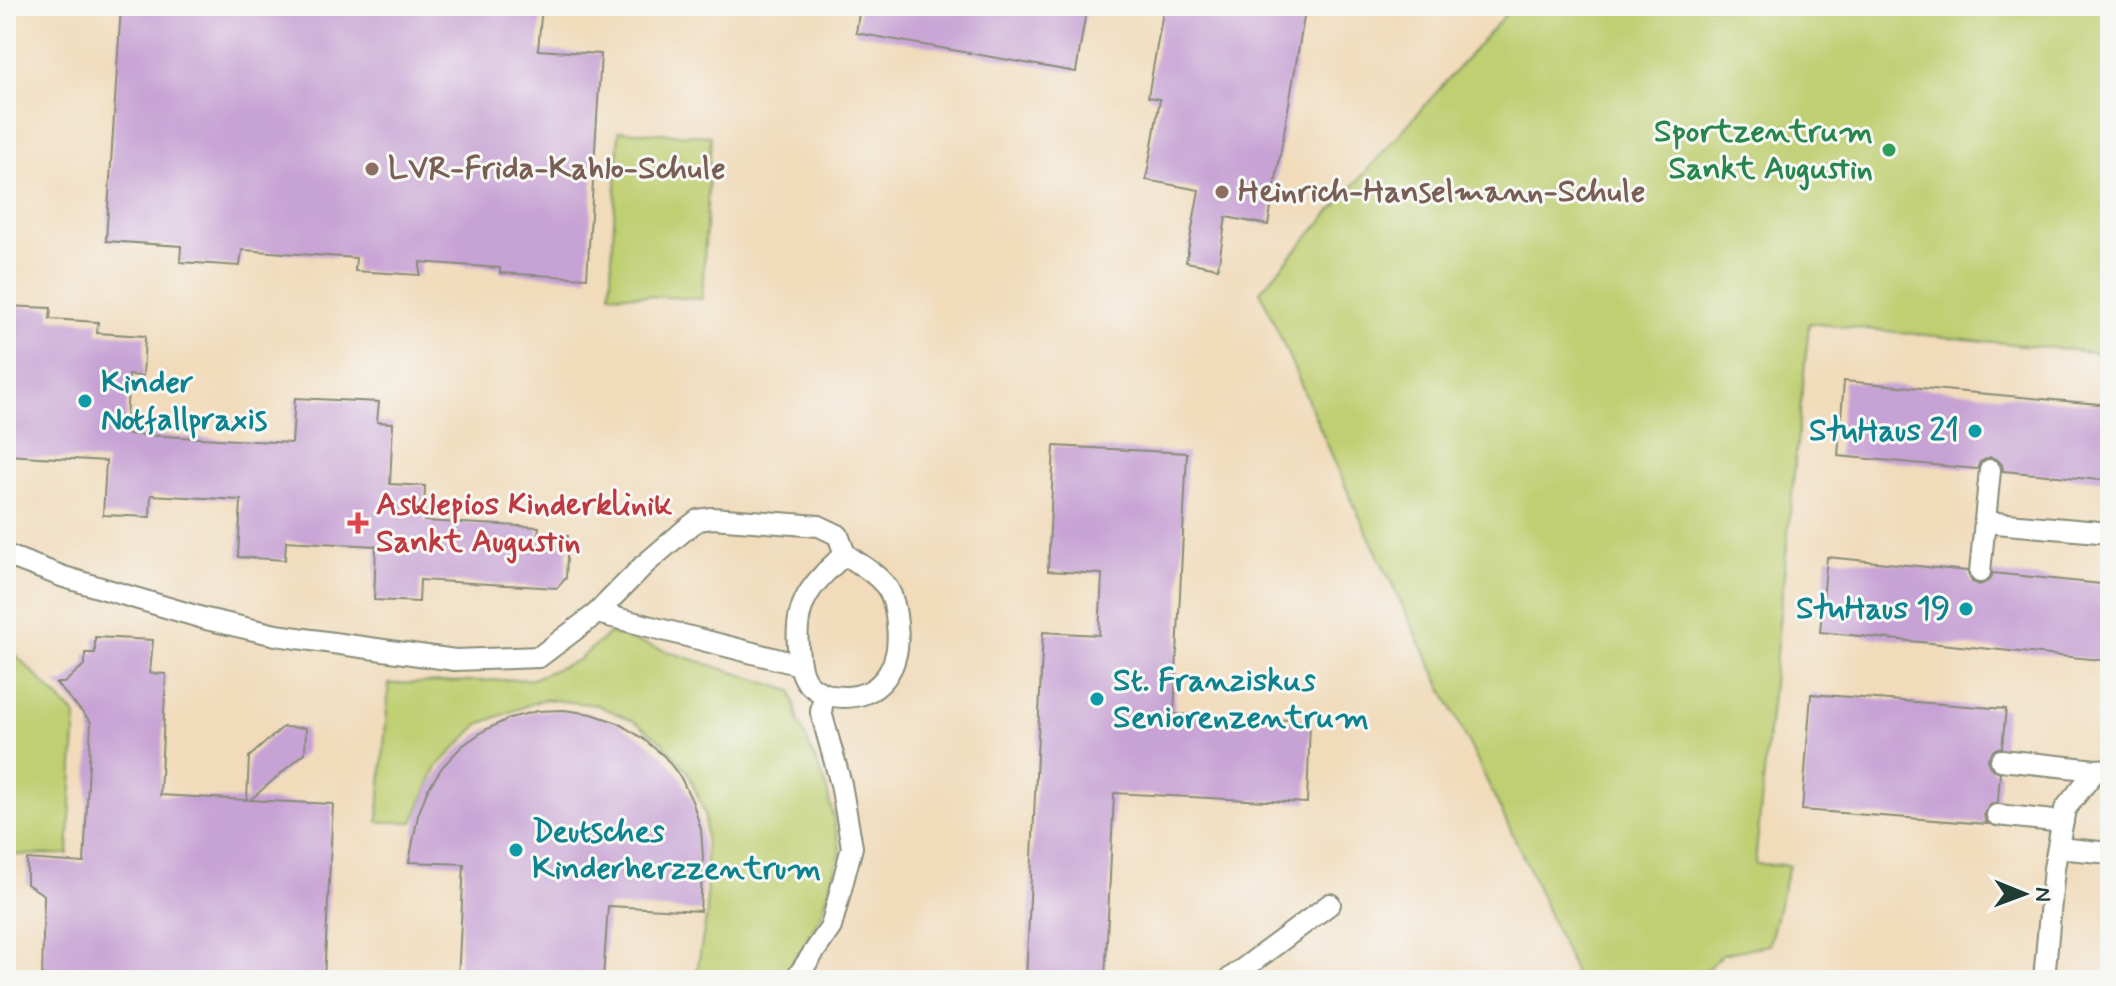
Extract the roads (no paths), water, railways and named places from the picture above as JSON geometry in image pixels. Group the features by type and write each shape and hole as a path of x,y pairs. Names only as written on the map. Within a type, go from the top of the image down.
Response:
{"lane":[{"path":"1980,572 1990,470"},
{"path":"6,555 64,577 206,619 276,635 455,660 539,657 597,613 644,565 698,520 712,518 819,526 838,535 845,554 872,572 887,588 895,609 898,638 894,662 883,682 866,694 848,698 824,694 808,683 800,665 798,617 805,596 845,554"},
{"path":"1985,522 2110,533"},
{"path":"597,613 800,665"},
{"path":"795,980 831,927 852,847 841,784 821,712 824,694"},
{"path":"2001,760 2103,770"},
{"path":"2044,980 2065,809 2103,770"},
{"path":"1997,815 2063,822"},
{"path":"2058,848 2110,853"},
{"path":"1228,980 1330,904"}],"place":[{"name":"Sportzentrum Sankt Augustin","path":"1889,150"},
{"name":"LVR-Frida-Kahlo-Schule","path":"372,169"},
{"name":"Heinrich-Hanselmann-Schule","path":"1222,192"},
{"name":"Kinder Notfallpraxis","path":"85,401"},
{"name":"StuHaus 21","path":"1975,431"},
{"name":"Asklepios Kinderklinik Sankt Augustin","path":"358,523"},
{"name":"StuHaus 19","path":"1966,609"},
{"name":"St. Franziskus Seniorenzentrum","path":"1097,699"},
{"name":"Deutsches Kinderherzzentrum","path":"516,850"}]}
